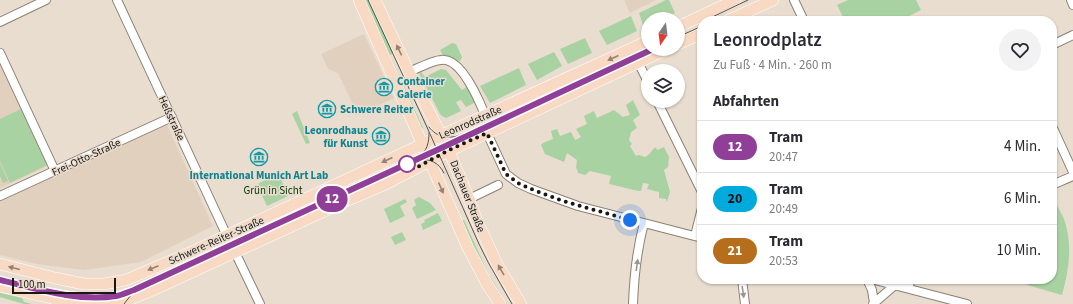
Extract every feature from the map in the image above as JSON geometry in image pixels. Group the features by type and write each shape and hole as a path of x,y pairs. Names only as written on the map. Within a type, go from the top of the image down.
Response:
{"main road":[{"name":"Dachauer Straße","path":"359,0 468,248 487,284 500,304"},
{"name":"Dachauer Straße","path":"375,0 449,150 477,221 498,266 521,304"},
{"path":"701,16 735,0"},
{"path":"738,16 772,0"},
{"path":"685,24 697,18"},
{"path":"685,41 697,35"},
{"name":"Leonrodstraße","path":"423,144 641,44"},
{"name":"Leonrodstraße","path":"430,162 449,150 651,56"},
{"name":"Schwere-Reiter-Straße","path":"0,264 84,284 104,284 126,280 227,236 423,144"},
{"name":"Schwere-Reiter-Straße","path":"0,286 64,301 101,304 132,301 235,252 386,184 430,162"}],"street":[{"path":"0,22 46,0"},
{"name":"Heßstraße","path":"117,0 227,236"},
{"path":"794,0 802,16"},
{"path":"1071,0 1073,5"},
{"path":"1057,43 1073,35"},
{"path":"0,53 55,171"},
{"path":"410,72 441,60 449,60 456,64 473,88 485,115"},
{"path":"638,62 641,68"},
{"path":"660,108 697,182"},
{"name":"Frei-Otto-Straße","path":"0,196 172,117"},
{"path":"487,133 506,174 526,187 563,201 697,236"},
{"path":"1057,137 1073,172"},
{"path":"469,199 499,184 506,174"},
{"path":"1057,183 1073,176"},
{"path":"633,304 634,279 644,223"},
{"path":"235,252 260,304"},
{"path":"743,284 745,304"},
{"path":"869,284 874,303"},
{"path":"891,284 952,302 966,304"},
{"path":"908,288 909,284"},
{"path":"874,303 895,285"}],"shaded area":[{"path":"624,0 656,0 630,13"},
{"path":"364,34 394,98 358,115 338,73 328,69 321,54"},
{"path":"0,60 48,166 0,188"},
{"path":"163,116 213,226 141,262 85,270 37,264 0,255 0,192 40,175"}],"green space":[{"path":"364,0 370,0 395,52 390,55 423,128 421,129"},
{"path":"669,0 675,12 641,12"},
{"path":"848,0 916,0 921,10 909,16 842,16 837,5"},
{"path":"631,16 637,31 607,45 599,31"},
{"path":"585,38 592,53 568,64 560,49"},
{"path":"452,43 456,44 462,57 460,61 443,55 440,50"},
{"path":"554,52 562,66 537,80 528,64"},
{"path":"519,68 526,85 490,103 480,86"},
{"path":"441,69 446,70 462,90 468,86 476,102 466,107 461,100 456,102 461,111 446,118 440,114 419,73 421,72 425,77"},
{"path":"633,100 640,115 633,120 637,128 631,132 629,140 632,144 630,146 636,156 639,155 645,157 656,147 657,150 664,147 669,157 668,167 664,170 670,192 667,202 666,199 659,198 659,192 647,189 649,184 643,183 641,191 638,191 609,184 611,176 590,171 585,175 578,173 576,167 577,160 567,153 564,162 545,154 541,145 553,139 551,131 557,129 560,136 571,132 575,140 581,137 576,129 587,124 584,116 594,111 597,118 614,110 623,117 630,115 626,105"},
{"path":"21,109 47,165 10,183 0,161 0,119"},
{"path":"297,111 310,143 306,144 292,114"},
{"path":"0,163 8,181 3,183 0,176"},
{"name":"Grün in Sicht","path":"276,175 280,177 288,196 267,206 258,187 259,183"},
{"path":"419,197 430,203 436,210 417,219 412,208 416,205 414,200"},
{"path":"405,199 407,202 400,206 405,216 390,223 384,209"},
{"path":"1057,205 1067,229 1069,248 1067,276 1062,295 1027,285 1057,284"},
{"path":"438,213 442,221 423,230 421,224 425,222 424,220"},
{"path":"464,220 488,273 507,304 505,304 487,274 461,221"},
{"path":"402,232 406,240 395,245 391,237"},
{"path":"0,293 22,298 24,302 32,304 24,304 0,297"}],"tram line":[{"path":"368,0 479,244 512,304"},
{"path":"714,16 748,0"},
{"path":"685,34 697,28"},
{"path":"0,280 43,291 73,296 102,297 123,294 641,55"},
{"name":"12","path":"0,280 54,293 74,296 106,297 124,294 160,279 641,55"},
{"path":"429,127 432,131 444,137 461,135"},
{"path":"419,157 427,146 429,133"},
{"path":"419,160 434,162 440,166 444,173"},
{"path":"124,304 135,290"}],"place":[{"name":"Container Galerie","path":"384,87"},
{"name":"Schwere Reiter","path":"327,109"},
{"name":"Leonrodhaus für Kunst","path":"381,136"},
{"name":"International Munich Art Lab","path":"259,157"}],"route":[{"path":"407,164 414,169 430,162 449,150 487,133 506,174 518,183 578,206 630,220"}]}
